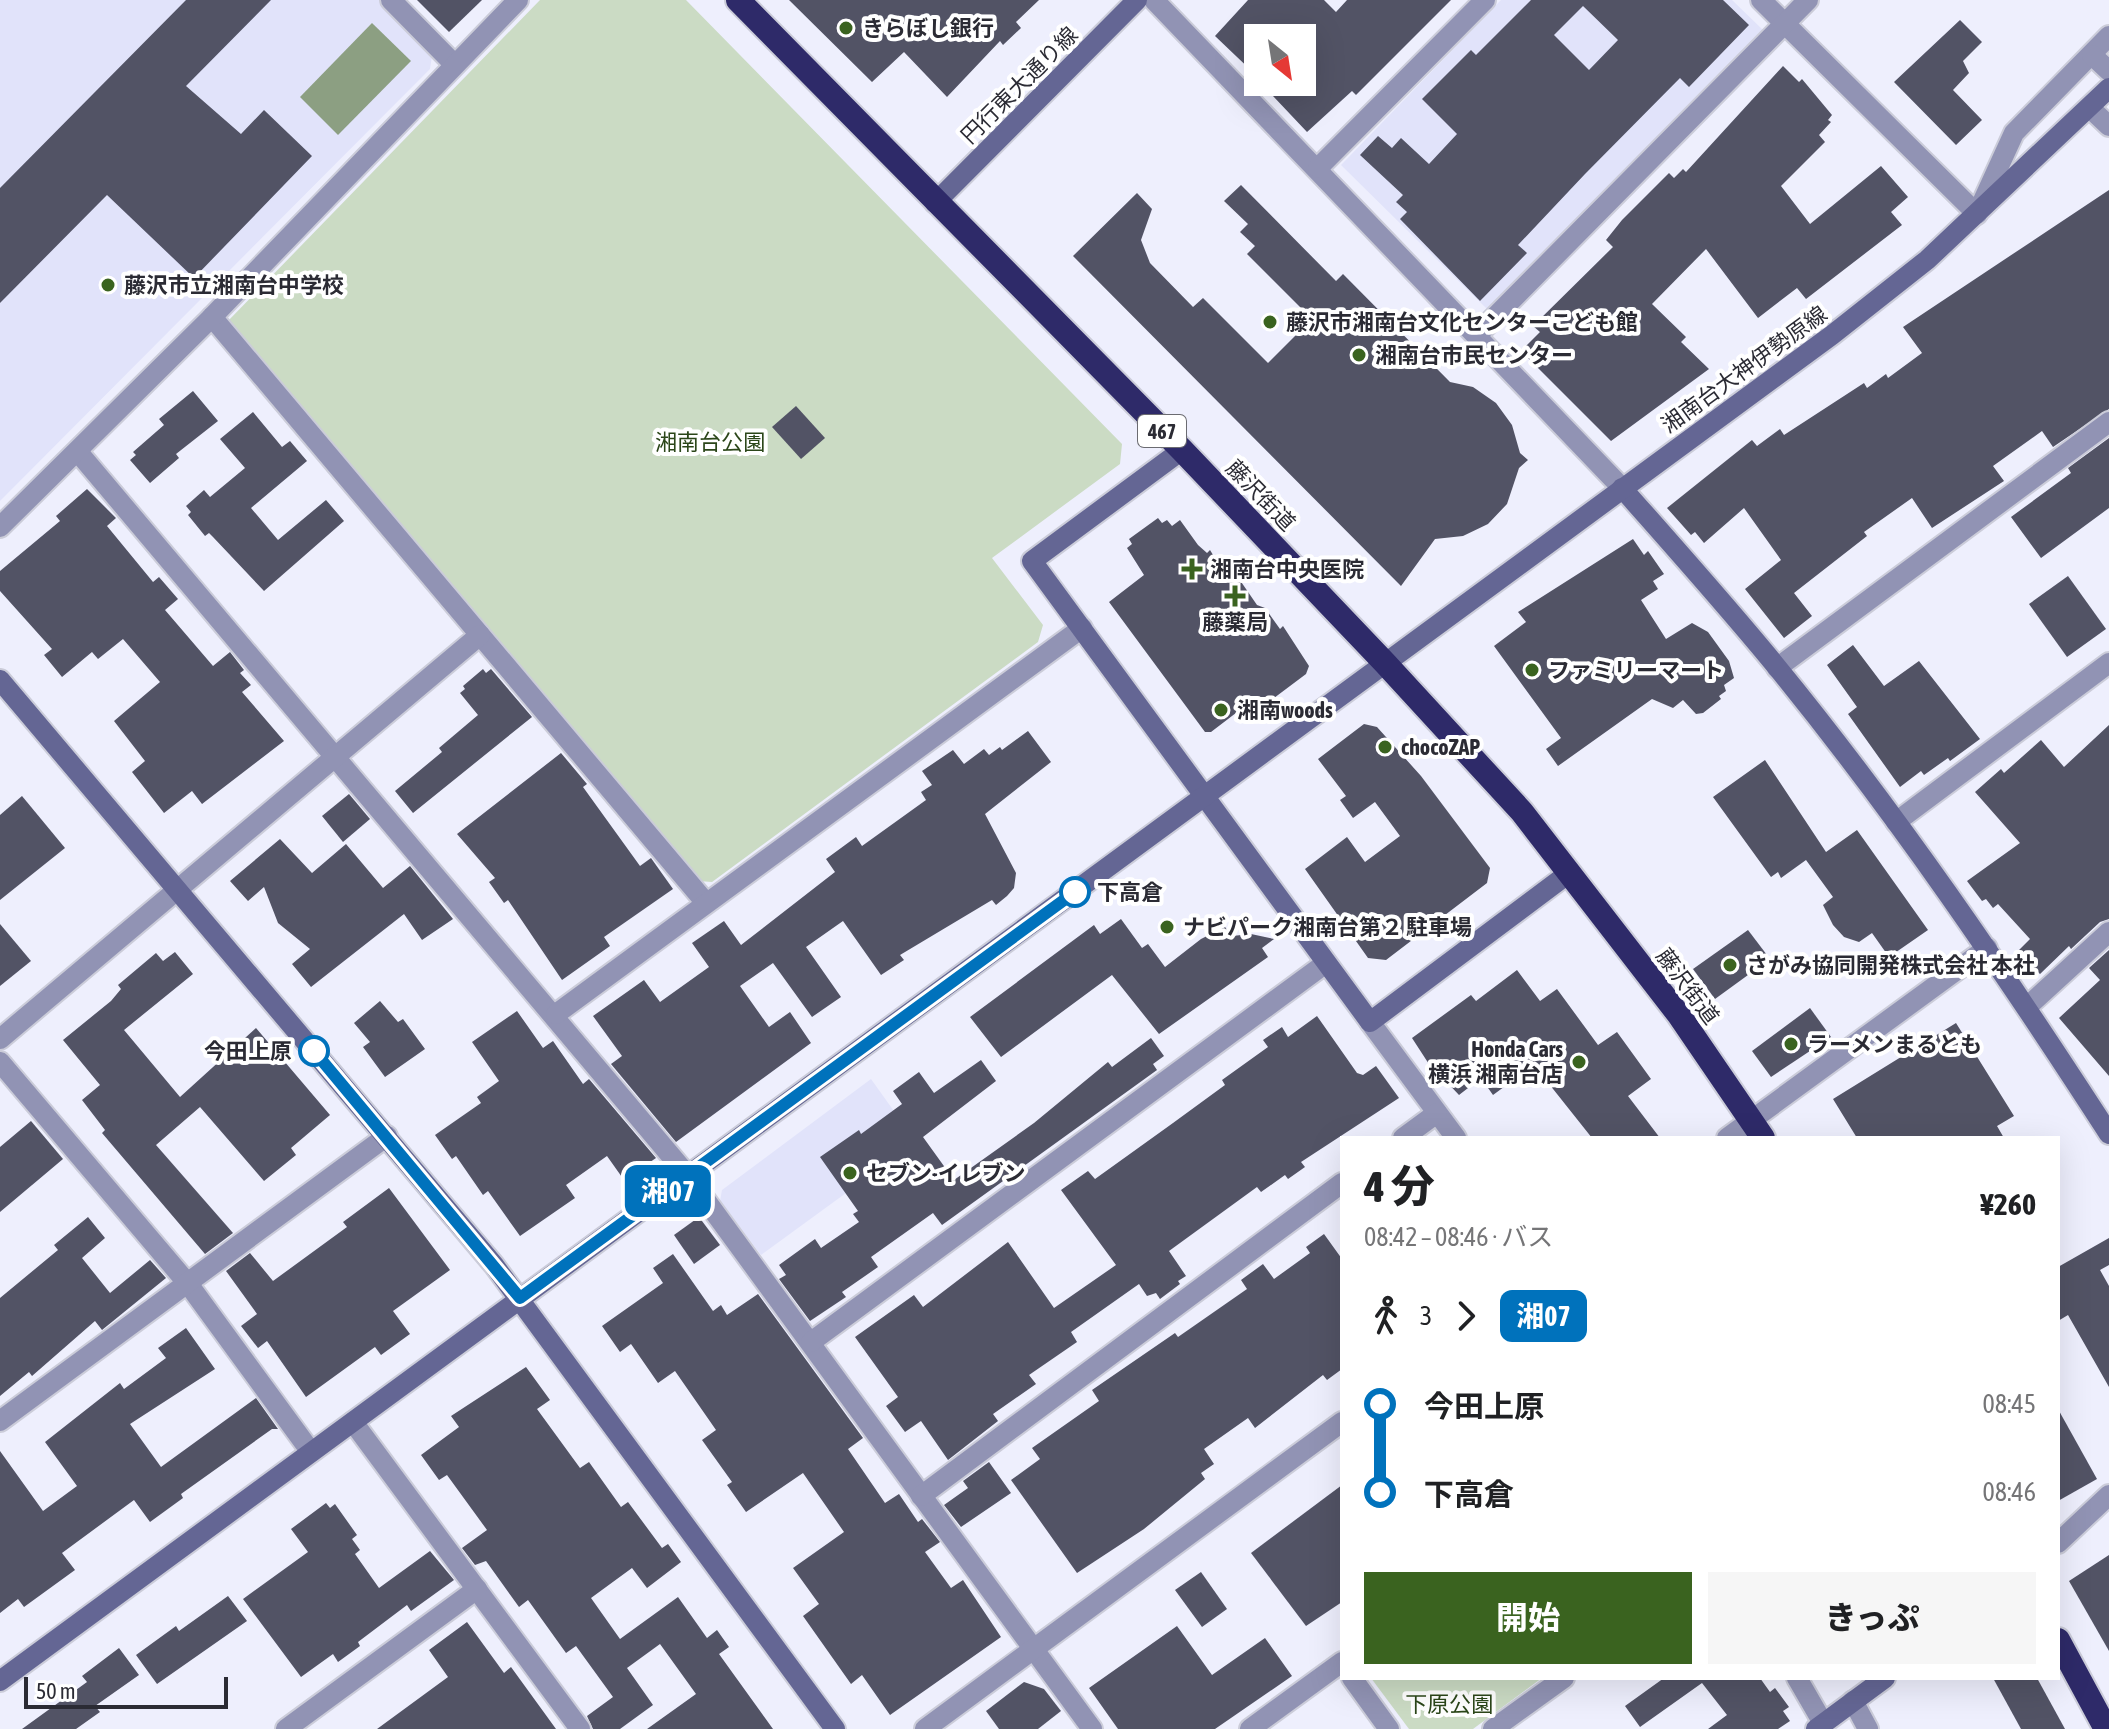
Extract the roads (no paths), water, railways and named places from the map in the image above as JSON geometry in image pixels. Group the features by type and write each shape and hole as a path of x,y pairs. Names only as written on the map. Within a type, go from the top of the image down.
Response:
{"highway":[{"name":"藤沢街道","path":"738,0 1182,450 1522,812 1679,1015 1757,1129"},
{"path":"2060,1644 2106,1729"}],"street":[{"path":"391,0 454,64"},
{"path":"0,527 212,317 518,0"},
{"name":"円行東大通り線","path":"935,203 1137,0"},
{"path":"1154,0 1622,488 1777,668 1896,822 1987,948 2109,1134"},
{"path":"1318,168 1485,0"},
{"path":"1761,0 1977,214 2014,133 2109,36"},
{"path":"1477,335 1808,0"},
{"path":"2092,55 2109,71"},
{"name":"湘南台大神伊勢原線","path":"0,1681 1832,335 2100,108 2109,88"},
{"path":"2100,108 2109,126"},
{"path":"212,317 706,903"},
{"path":"1777,668 2109,422"},
{"path":"1182,450 1032,561 1454,1136"},
{"path":"78,452 556,1014 688,1176 1092,1729"},
{"path":"556,1014 1082,628"},
{"path":"0,1039 480,635"},
{"path":"1896,822 2109,663"},
{"path":"0,680 387,1136 520,1298 835,1729"},
{"path":"1370,1022 1569,873"},
{"path":"2027,1007 2109,932"},
{"path":"1734,1136 1757,1129 1987,948"},
{"path":"811,1342 1326,963"},
{"path":"0,1062 189,1285 311,1452"},
{"path":"1406,1136 1437,1113"},
{"path":"0,1421 189,1285 387,1136"},
{"path":"921,1496 1340,1184"},
{"path":"353,1422 580,1729"},
{"path":"925,1729 1340,1423"},
{"path":"2060,1541 2109,1495"},
{"path":"286,1729 477,1589"},
{"path":"1250,1729 1340,1664"},
{"path":"1353,1680 1389,1729"},
{"path":"1493,1729 1561,1680"},
{"path":"1798,1680 1820,1726 1882,1680"},
{"path":"1853,1701 1868,1729"}],"place":[{"name":"きらぼし銀行","path":"846,28"},
{"name":"藤沢市立湘南台中学校","path":"108,285"},
{"name":"藤沢市湘南台文化センターこども館","path":"1270,322"},
{"name":"湘南台市民センター","path":"1359,355"},
{"name":"湘南台中央医院","path":"1192,569"},
{"name":"藤薬局","path":"1235,596"},
{"name":"ファミリーマート","path":"1532,670"},
{"name":"湘南woods","path":"1221,710"},
{"name":"chocoZAP","path":"1385,747"},
{"name":"下高倉","path":"1075,892"},
{"name":"ナビパーク湘南台第２ 駐車場","path":"1167,927"},
{"name":"さがみ協同開発株式会社 本社","path":"1730,965"},
{"name":"ラーメンまるとも","path":"1791,1044"},
{"name":"今田上原","path":"314,1051"},
{"name":"Honda Cars 横浜 湘南台店","path":"1579,1062"},
{"name":"セブン-イレブン","path":"850,1173"}],"park label":[{"name":"湘南台公園","path":"710,442"},
{"name":"下原公園","path":"1449,1704"}]}
